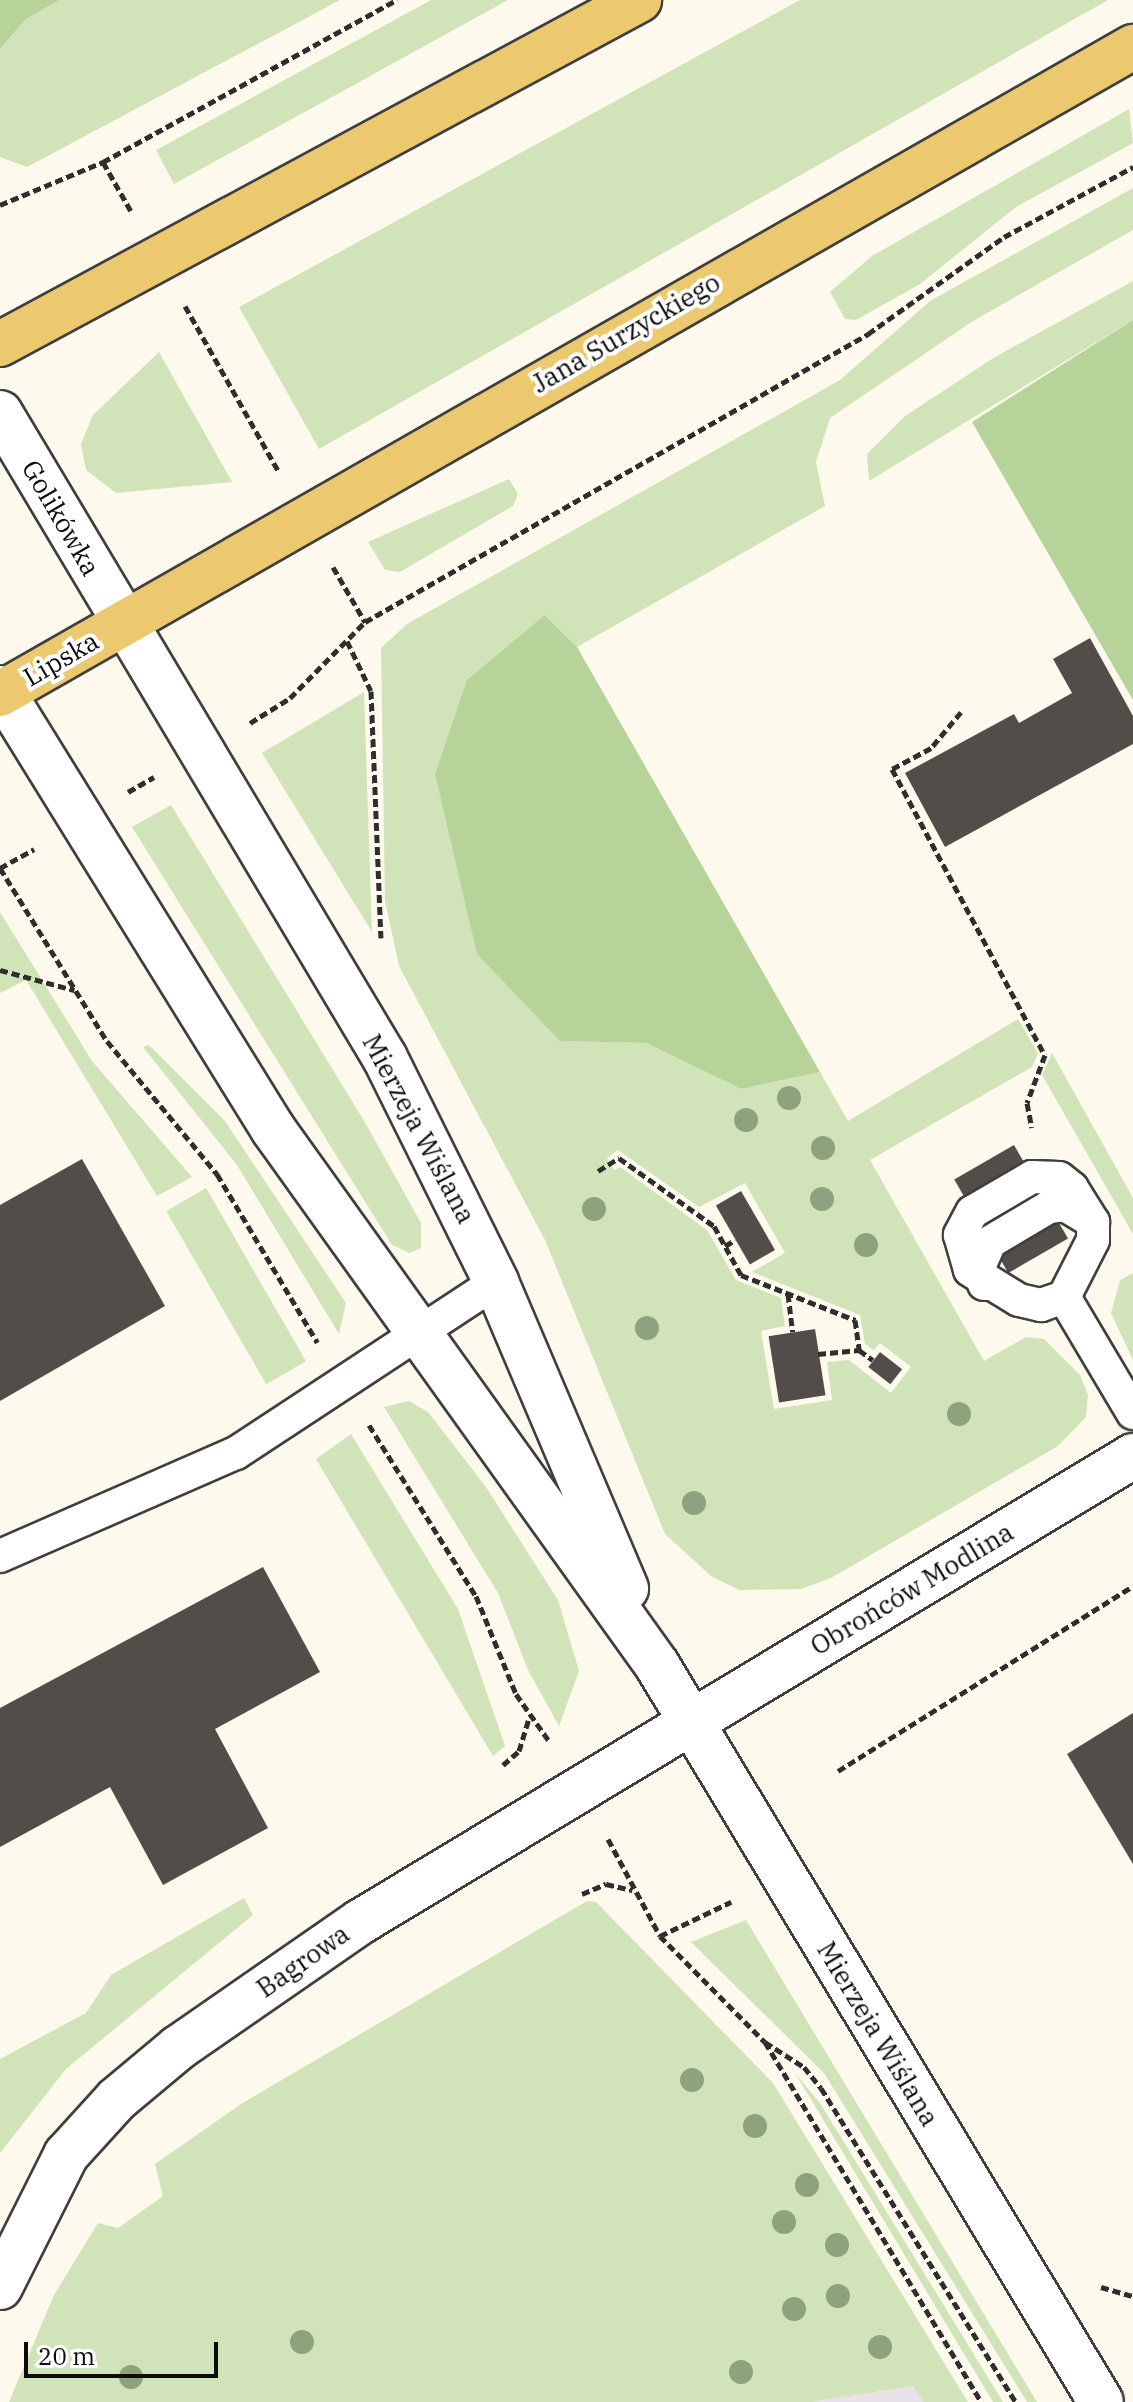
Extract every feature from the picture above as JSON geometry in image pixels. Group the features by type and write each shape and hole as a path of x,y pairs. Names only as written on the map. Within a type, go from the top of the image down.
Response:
{"main road":[{"path":"0,344 639,0"},
{"name":"Jana Surzyckiego","path":"122,624 1133,47"},
{"name":"Lipska","path":"1,692 122,624"}],"street":[{"name":"Golikówka","path":"0,413 122,624"},
{"name":"Mierzeja Wiślana","path":"122,624 385,1058 496,1282 657,1665"},
{"name":"Mierzeja Wiślana","path":"1,692 273,1129 417,1337 531,1484 657,1665 1101,2402"},
{"name":"Obrońców Modlina","path":"691,1722 1133,1456"},
{"name":"Bagrowa","path":"0,2287 12,2227 66,2155 117,2099 178,2048 360,1922 691,1722"}],"lane":[{"path":"1041,1176 1072,1188 1093,1222 1087,1260 1064,1297 1041,1305 984,1284 961,1252 967,1219 1041,1176"},
{"path":"984,1284 979,1267 990,1242 1049,1207 1065,1205 1093,1222"},
{"path":"0,1556 236,1453 417,1337 496,1282"},
{"path":"1064,1297 1133,1413"}],"path":[{"path":"0,205 103,162 397,0"},
{"path":"103,162 130,209"},
{"path":"247,725 290,698 365,622 868,334 1004,237 1133,167"},
{"path":"197,327 276,467"},
{"path":"330,562 365,622"},
{"path":"347,641 371,691 381,949"},
{"path":"961,712 931,748 892,769 1045,1055 1027,1103 1041,1176"},
{"path":"113,800 154,777"},
{"path":"29,851 0,868 107,1041 217,1174 322,1349"},
{"path":"0,970 74,990"},
{"path":"598,1171 619,1158 714,1226 741,1275 855,1320 859,1350"},
{"path":"725,1246 735,1240"},
{"path":"788,1293 793,1332"},
{"path":"818,1354 859,1350 873,1360"},
{"path":"367,1422 476,1596 529,1717 549,1742"},
{"path":"838,1771 1133,1586"},
{"path":"503,1765 519,1751 529,1717"},
{"path":"622,1862 633,1890 660,1936 765,2042 804,2067 837,2110 1016,2402"},
{"path":"582,1894 606,1884 633,1890"},
{"path":"660,1936 731,1902"},
{"path":"765,2042 981,2402"},
{"path":"1101,2287 1133,2296"}],"shaded area":[{"path":"913,2386 923,2402 812,2402"}],"green space":[{"path":"0,0 59,0 25,20 0,49"},
{"path":"59,0 340,0 27,167 0,157 0,49 25,20"},
{"path":"431,0 508,0 174,184 156,150"},
{"path":"800,0 1108,0 319,449 239,307"},
{"path":"1129,109 1133,143 1016,207 920,284 856,320 845,319 830,292 872,256"},
{"path":"1133,188 1133,230 973,321 830,418 816,462 825,506 577,647 545,615 560,1041 646,1043 741,1089 820,1072 848,1121 1018,1019 1038,1054 1032,1067 870,1160 984,1361 1026,1337 1044,1339 1080,1375 1088,1395 1086,1417 1058,1446 831,1578 801,1589 739,1590 711,1576 665,1534 545,1240 399,966 385,901 381,648 407,624 840,380 930,301","holes":["618,1150 699,1207 745,1183 785,1253 752,1272 860,1315 865,1344 874,1350 880,1343 911,1367 891,1393 849,1360 827,1362 832,1400 774,1409 761,1331 785,1326 781,1298 736,1280 707,1230 620,1167 614,1170 607,1158"]},
{"path":"1133,281 1133,320 869,481 867,454 905,416 995,357"},
{"path":"1133,320 1133,700 972,422"},
{"path":"159,352 232,482 116,493 86,470 81,444 93,415"},
{"path":"509,479 518,494 513,506 400,572 385,570 368,542"},
{"path":"545,615 577,647 820,1072 741,1089 646,1043 560,1041 477,954 435,774 467,680"},
{"path":"364,692 372,932 262,753"},
{"path":"171,805 366,1124 421,1223 421,1248 409,1253 392,1245 132,827"},
{"path":"0,912 92,1061 192,1177 157,1196 26,980 0,993"},
{"path":"149,1045 225,1121 346,1303 339,1334 237,1165 143,1047"},
{"path":"1052,1053 1133,1198 1133,1234 1042,1075"},
{"path":"206,1188 306,1361 266,1384 166,1211"},
{"path":"1133,1273 1133,1360 1111,1313 1120,1280"},
{"path":"409,1401 428,1412 486,1487 558,1600 579,1671 559,1726 528,1670 498,1593 384,1407"},
{"path":"351,1434 458,1609 505,1746 493,1756 316,1459"},
{"path":"244,1898 253,1915 66,2069 0,2153 0,2059 86,2013 111,1975"},
{"path":"587,1901 596,1902 773,2083 968,2402 923,2402 913,2386 812,2402 9,2402 54,2295 98,2223 118,2228 163,2196 155,2164 241,2104"},
{"path":"746,1920 1037,2402 1027,2402 824,2073 691,1942"},
{"path":"795,2073 820,2103 1003,2402 993,2402"}],"building":[{"path":"1090,638 1133,716 1133,744 945,847 905,773 1014,714 1019,723 1072,693 1053,659"},
{"path":"1014,1145 1068,1239 1008,1273 954,1180"},
{"path":"82,1159 165,1306 0,1401 0,1205"},
{"path":"741,1191 775,1250 750,1264 716,1206"},
{"path":"815,1329 825,1395 779,1403 769,1336"},
{"path":"880,1352 902,1369 890,1384 868,1367"},
{"path":"263,1567 320,1672 215,1729 268,1828 163,1885 110,1787 0,1847 0,1708"},
{"path":"1133,1713 1133,1864 1067,1754"}]}
